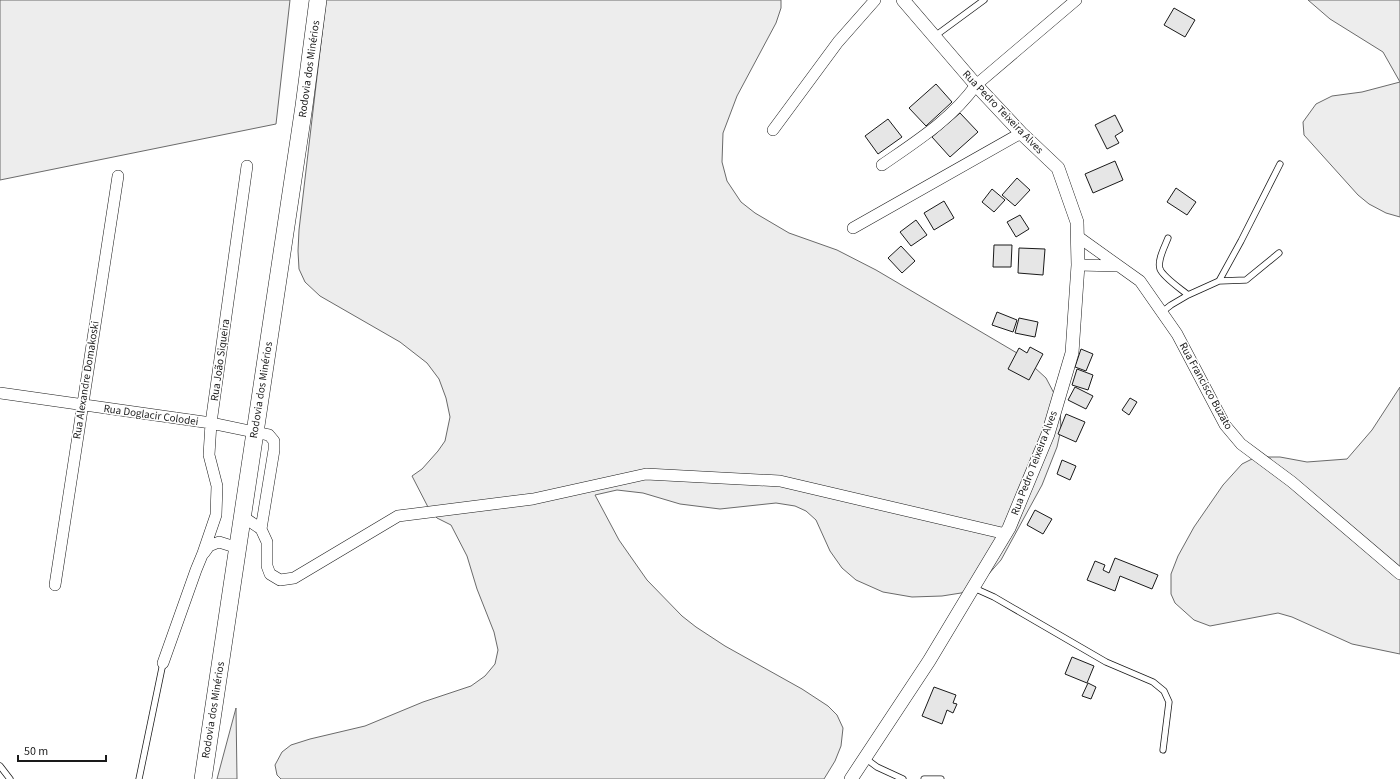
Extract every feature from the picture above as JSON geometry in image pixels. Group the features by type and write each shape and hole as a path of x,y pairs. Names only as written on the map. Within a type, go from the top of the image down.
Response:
{"main road":[{"name":"Rodovia dos Minérios","path":"203,779 303,114 318,0"}],"street":[{"path":"773,130 838,42 875,0"},
{"name":"Rua Pedro Teixeira Alves","path":"851,779 929,662 1006,534 1048,434 1072,353 1078,265 1077,222 1058,168 1021,133 976,85 903,0"},
{"path":"882,165 932,130 966,99 976,85 1076,0"},
{"path":"853,228 1021,133"},
{"name":"Rua João Siqueira","path":"163,663 216,515 217,486 209,455 211,423 247,166"},
{"name":"Rua Alexandre Domakoski","path":"54,585 118,176"},
{"name":"Rua Francisco Buzato","path":"1077,236 1140,281 1177,334 1225,425 1240,444 1292,482 1400,574"},
{"path":"1078,265 1118,266"},
{"name":"Rua Doglacir Colodei","path":"0,393 211,423 268,435 274,441 274,450 261,528"},
{"path":"242,516 261,528 267,542 267,566 270,574 280,580 294,578 398,516 534,499 646,474 780,482 1006,534"},
{"path":"203,553 210,546 219,542 238,548"}],"lane":[{"path":"935,36 984,0"},
{"path":"1218,281 1241,241 1280,164"},
{"path":"1168,238 1160,262 1160,269 1188,295"},
{"path":"1162,312 1188,295 1218,281 1246,280 1279,253"},
{"path":"974,588 994,597 1106,662 1153,682 1164,691 1169,702 1163,750"},
{"path":"139,779 163,663"},
{"path":"864,758 878,767 903,779"},
{"path":"0,766 10,779"},
{"path":"924,779 941,779"}],"shaded area":[{"path":"0,0 290,0 276,124 0,180"},
{"path":"326,0 781,0 781,8 776,23 737,96 723,133 722,162 727,181 741,202 755,213 789,233 837,250 876,270 1022,356 1046,378 1056,397 1060,410 1061,429 1057,447 1042,485 1001,560 979,585 961,593 942,596 912,597 883,592 856,580 842,568 830,551 816,520 806,511 795,506 776,503 720,509 680,504 643,493 617,490 595,495 619,540 647,580 682,616 725,646 802,689 828,706 837,715 843,728 841,746 835,761 824,779 281,779 277,775 275,765 282,752 291,745 365,726 423,702 471,686 485,676 495,664 498,650 494,632 477,589 467,556 451,525 437,518 429,509 412,476 422,469 445,441 450,417 446,398 439,379 427,363 400,342 320,296 305,282 299,269 299,230"},
{"path":"1308,0 1400,0 1400,82 1383,52 1330,19"},
{"path":"1400,82 1400,217 1386,213 1369,204 1358,195 1304,135 1303,122 1316,104 1332,96 1362,92"},
{"path":"1400,387 1400,654 1352,644 1292,617 1278,613 1210,626 1194,620 1175,603 1171,594 1171,574 1178,556 1194,527 1223,485 1242,464 1256,457 1280,457 1307,462 1347,459 1372,430"},
{"path":"236,708 237,779 217,779"}],"building":[{"path":"1174,8 1195,20 1185,37 1164,25"},
{"path":"936,84 952,102 926,126 909,108"},
{"path":"960,113 978,132 950,157 932,137"},
{"path":"1115,115 1123,131 1115,136 1119,143 1107,149 1095,125"},
{"path":"888,119 902,137 878,154 865,136"},
{"path":"1115,161 1123,180 1093,193 1085,174"},
{"path":"1017,178 1030,190 1015,206 1002,195"},
{"path":"1176,188 1196,202 1187,215 1167,202"},
{"path":"992,189 1005,200 994,212 982,202"},
{"path":"944,201 954,218 934,230 924,213"},
{"path":"1020,215 1029,229 1016,237 1007,222"},
{"path":"916,220 927,235 911,246 900,232"},
{"path":"994,245 1012,245 1011,267 993,267"},
{"path":"901,246 915,261 902,273 888,258"},
{"path":"1019,248 1045,249 1043,275 1018,273"},
{"path":"997,312 1017,320 1013,332 992,325"},
{"path":"1019,318 1038,322 1035,337 1015,333"},
{"path":"1030,347 1043,354 1029,380 1008,369 1019,348 1027,353"},
{"path":"1081,349 1093,354 1086,371 1075,367"},
{"path":"1077,369 1093,375 1088,390 1072,385"},
{"path":"1075,387 1093,396 1086,409 1068,400"},
{"path":"1130,398 1137,402 1129,415 1122,410"},
{"path":"1066,414 1085,422 1076,442 1058,434"},
{"path":"1062,460 1076,466 1070,480 1057,474"},
{"path":"1035,510 1052,519 1043,534 1027,525"},
{"path":"1115,558 1158,575 1152,589 1120,576 1115,591 1087,580 1095,561 1105,565 1103,570 1109,573"},
{"path":"1072,657 1094,666 1087,683 1065,674"},
{"path":"1088,683 1096,687 1091,699 1082,696"},
{"path":"934,687 956,695 953,703 957,704 953,713 947,710 942,724 922,716"}]}
